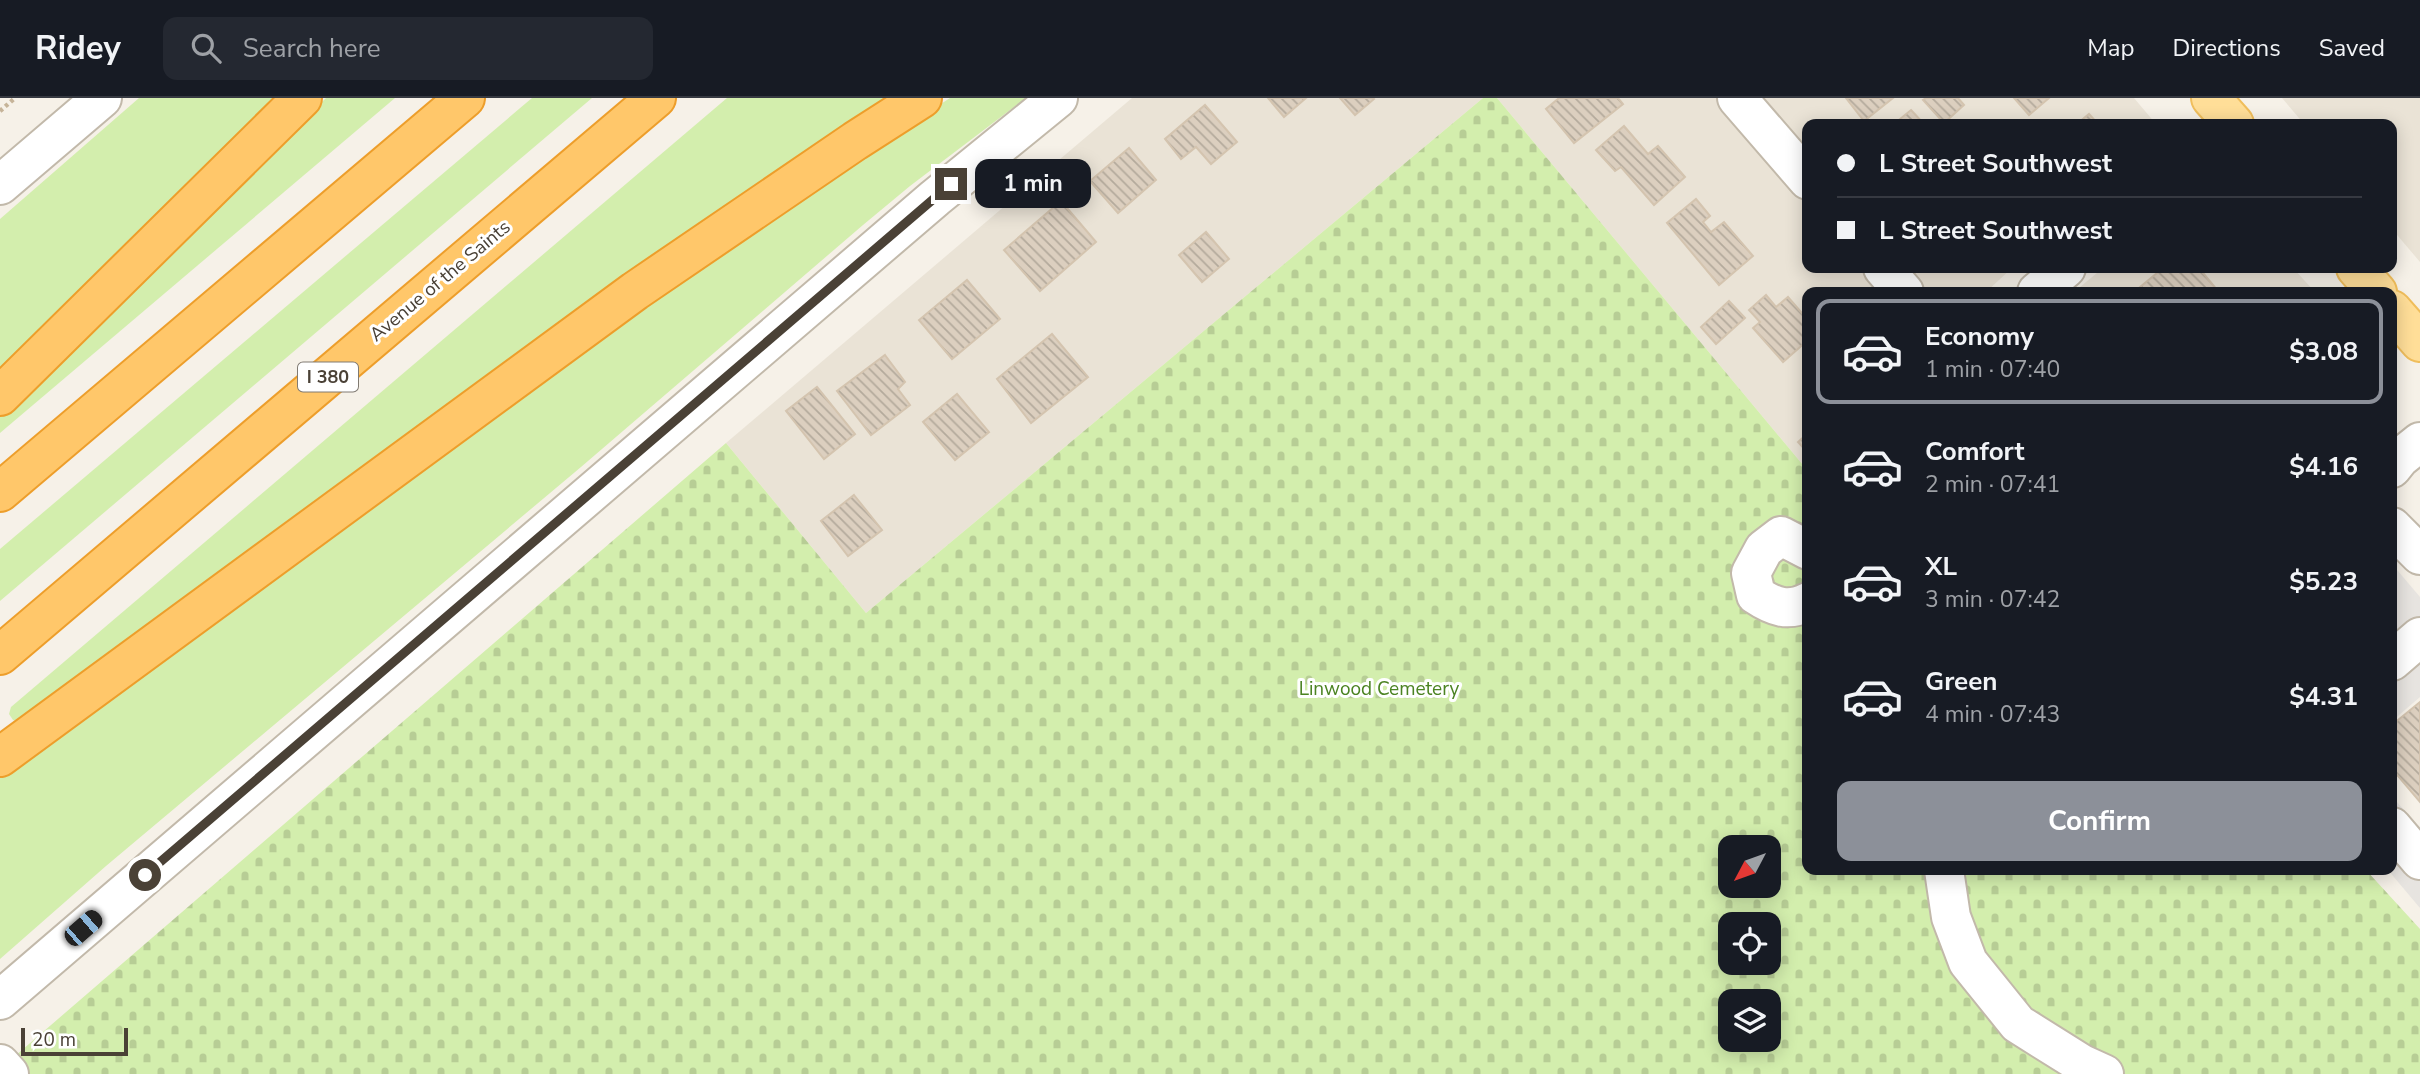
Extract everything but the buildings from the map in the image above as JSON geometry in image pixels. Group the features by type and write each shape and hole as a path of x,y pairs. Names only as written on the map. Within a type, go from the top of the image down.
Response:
{"highway":[{"path":"0,396 302,98"},
{"path":"0,492 465,98"},
{"name":"Avenue of the Saints","path":"0,655 656,98"},
{"path":"0,757 635,291 922,98"}],"main road":[{"path":"2211,98 2230,119"},
{"path":"2360,273 2373,287"},
{"path":"2397,316 2420,342"}],"street":[{"path":"0,185 102,98"},
{"path":"0,1000 925,206 1058,98"},
{"path":"1737,98 1802,173"},
{"path":"1887,273 1900,287"},
{"path":"2043,287 2060,273"},
{"path":"2397,462 2420,442"},
{"path":"2397,532 2420,555"},
{"path":"1802,547 1781,536 1764,550 1751,573 1756,595 1772,606 1802,605"},
{"path":"2397,657 2420,637"},
{"path":"2397,833 2420,860"},
{"path":"1945,875 1951,916 1968,962 2018,1024 2081,1064 2104,1074"},
{"path":"0,1064 9,1074"}],"path":[{"path":"0,111 15,98"}],"shaded area":[{"path":"1132,98 1483,98 866,613 726,443"},
{"path":"1497,98 2134,98 2152,119 1802,119 1802,273 2007,273 1991,287 1802,287 1802,464"},
{"path":"2282,98 2420,98 2420,262 2397,235 2397,119 2300,119"},
{"path":"2097,273 2298,273 2310,287 2080,287"},
{"path":"2397,570 2420,597 2420,697 2397,717"},
{"path":"2397,802 2420,829 2420,908 2392,875 2397,875"}],"green space":[{"path":"139,98 282,98 0,380 0,219"},
{"path":"326,98 395,98 0,433 0,416"},
{"path":"532,98 592,98 0,601 0,549"},
{"path":"727,98 892,98 19,722 13,720 9,714 11,707"},
{"path":"950,98 1026,98 863,225 581,467 106,866 0,959 0,778 357,513 805,193"},
{"name":"Linwood Cemetery","path":"1483,98 1497,98 1802,464 1802,875 2371,875 2420,929 2420,1074 0,1074 0,1069 726,443 866,613"}],"route":[{"path":"145,875 951,184"}]}
